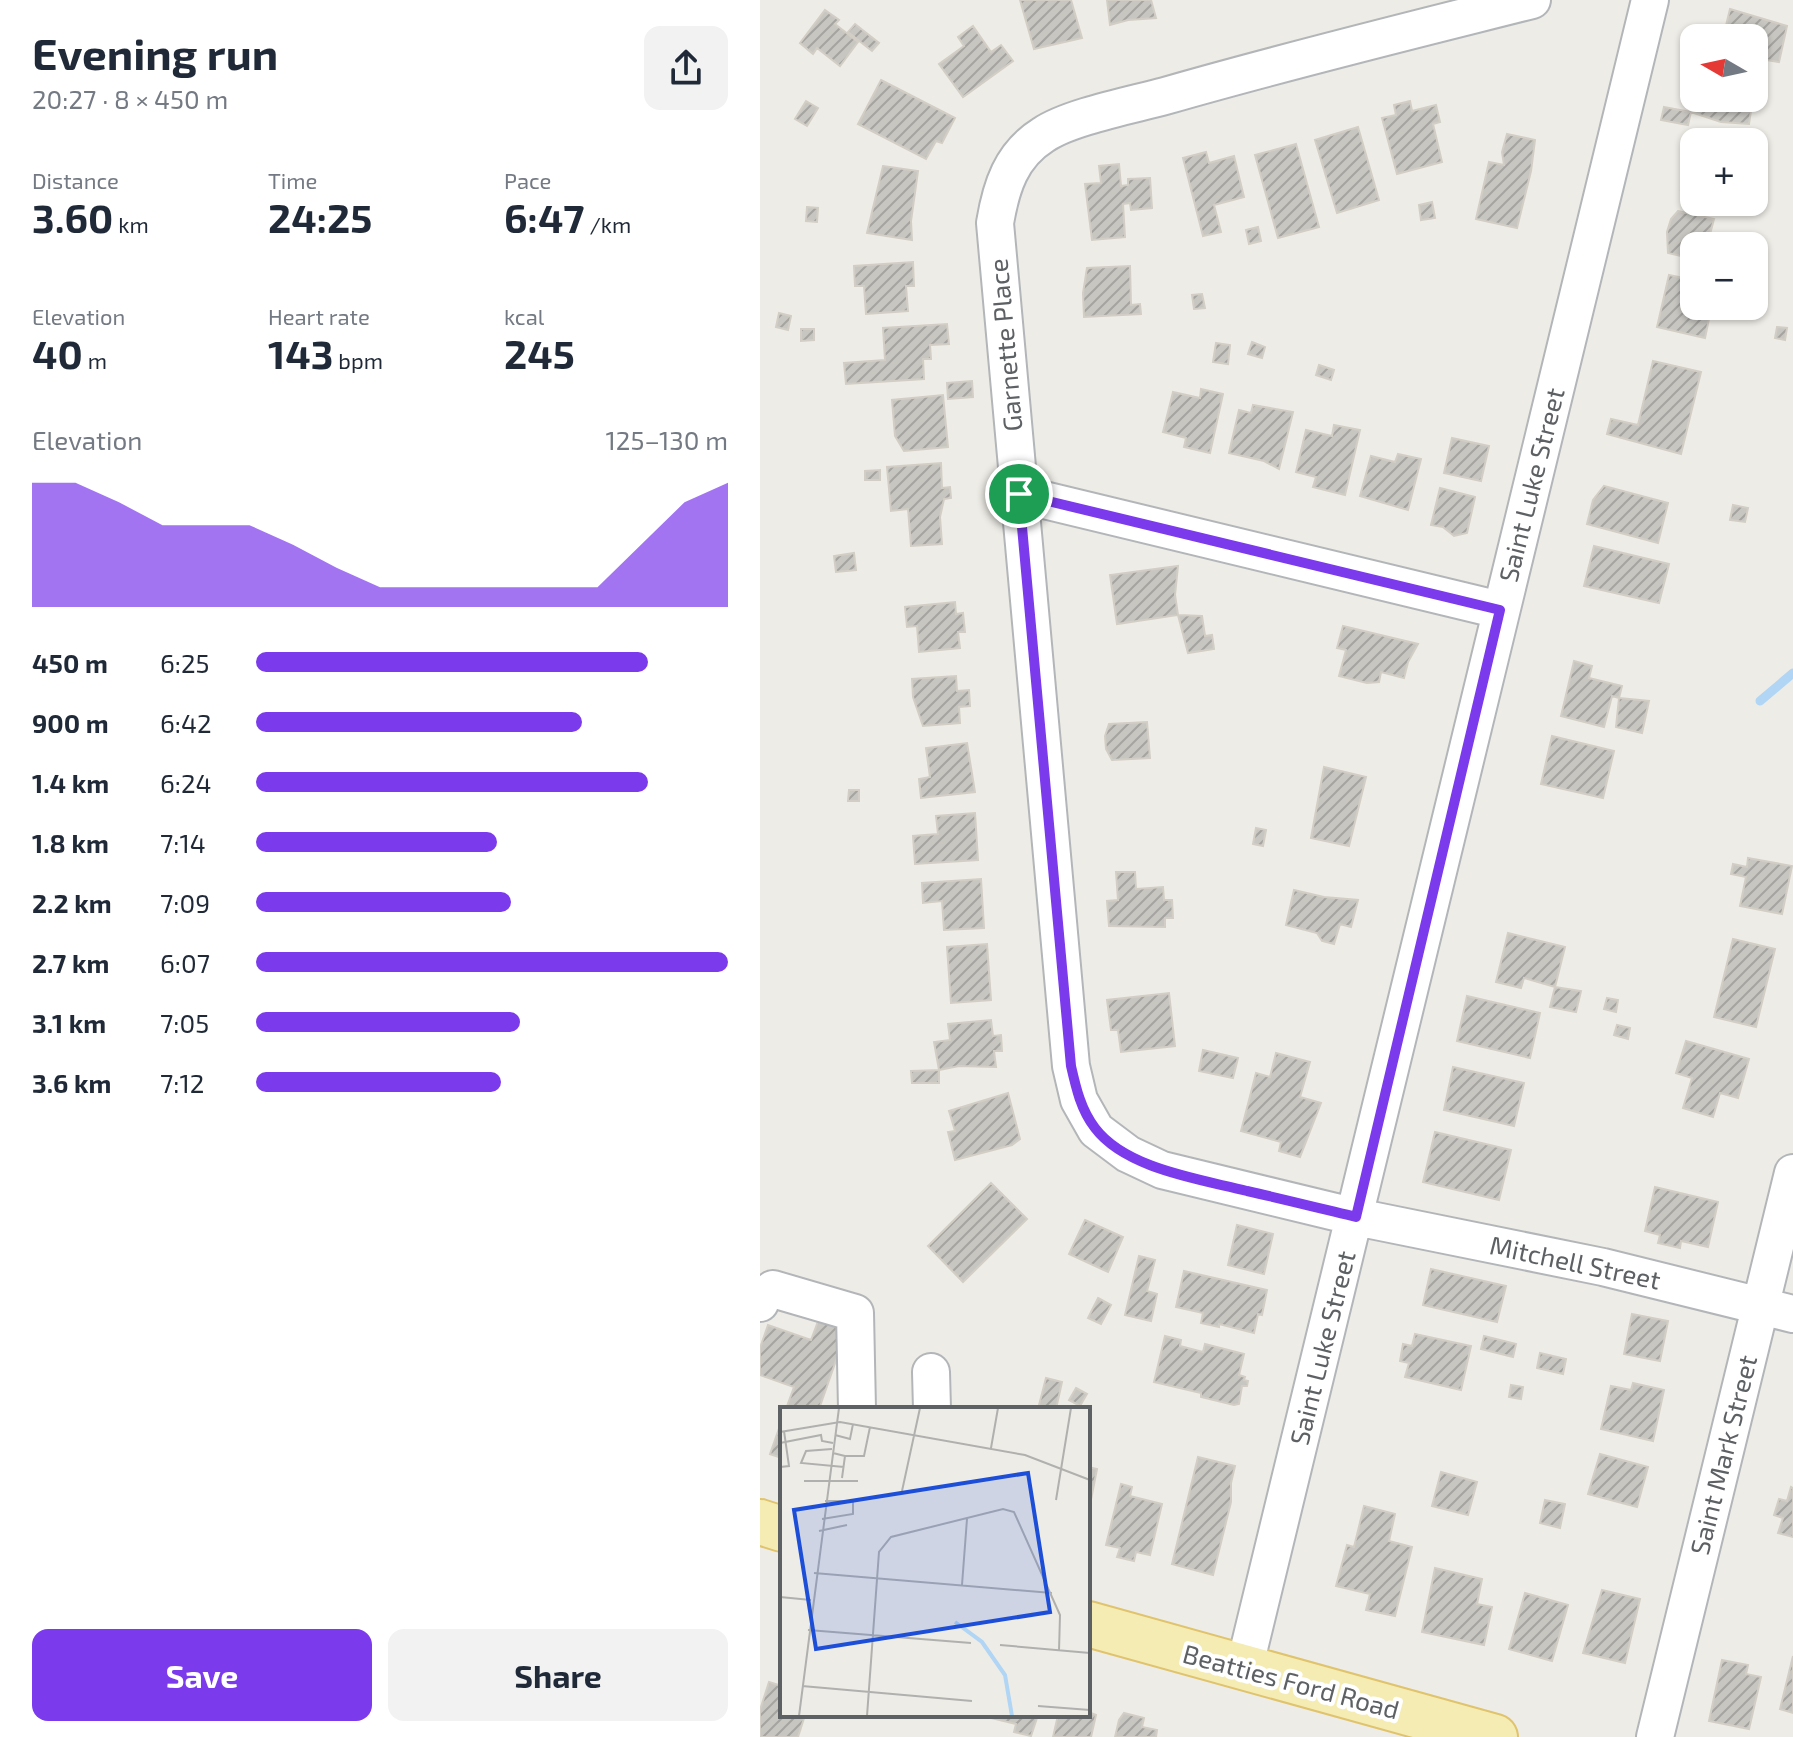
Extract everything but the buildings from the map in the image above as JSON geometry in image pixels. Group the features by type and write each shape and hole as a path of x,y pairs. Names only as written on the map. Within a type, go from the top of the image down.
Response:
{"main road":[{"path":"760,1522 780,1528"},
{"name":"Beatties Ford Road","path":"1090,1625 1244,1669 1432,1729 1495,1737"}],"street":[{"name":"Garnette Place","path":"1356,1217 1162,1170 1128,1154 1096,1130 1079,1100 1068,1039 995,223 1000,191 1006,176 1029,145 1056,127 1242,74 1532,0"},
{"name":"Saint Luke Street","path":"1244,1669 1650,0"},
{"path":"1019,494 1500,610"},
{"name":"Saint Mark Street","path":"1655,1737 1777,1310 1793,1173"},
{"name":"Mitchell Street","path":"1356,1217 1603,1267 1777,1310"},
{"path":"760,1303 773,1289 855,1313 857,1407"},
{"path":"931,1372 932,1407"}],"waterway":[{"path":"1760,701 1793,673"}],"route":[{"path":"1019,494 1500,610 1356,1217 1162,1170 1128,1154 1096,1130 1079,1100 1071,1066 1019,494"}]}
